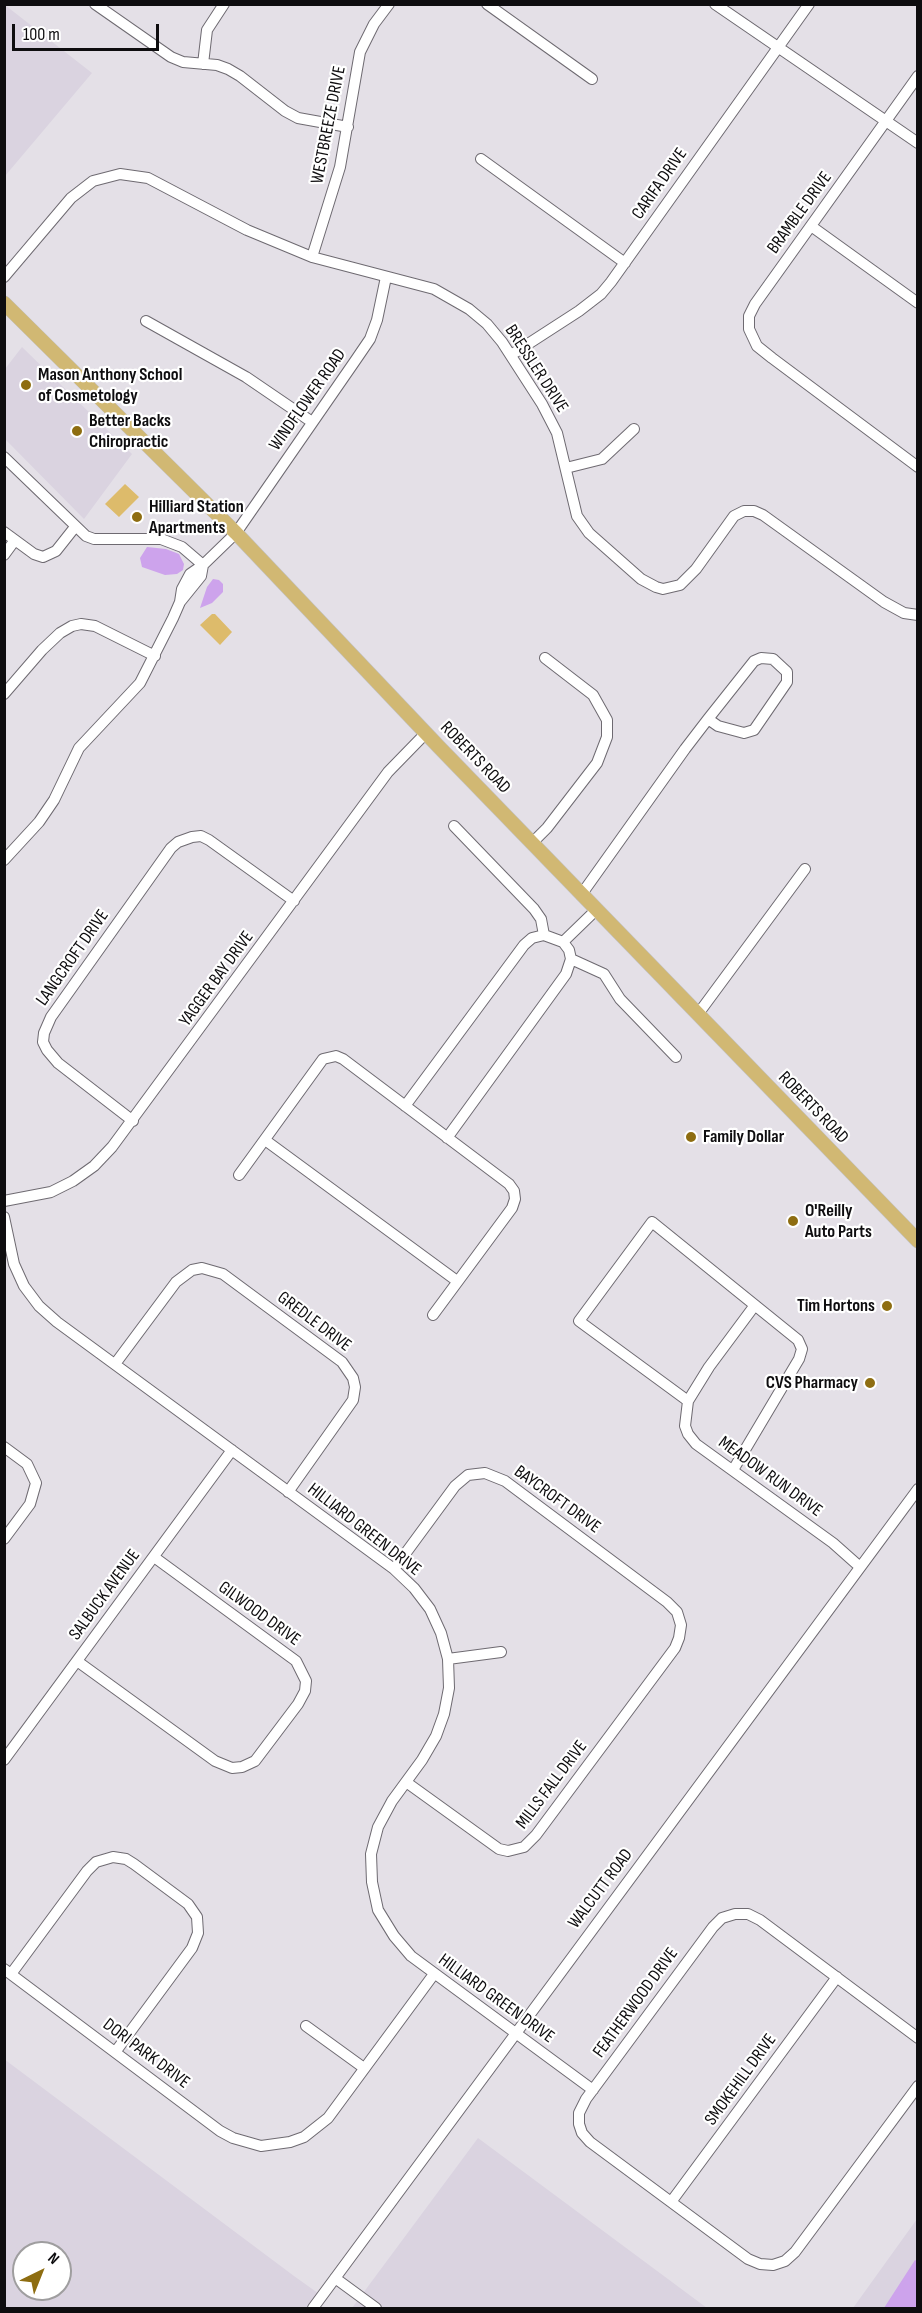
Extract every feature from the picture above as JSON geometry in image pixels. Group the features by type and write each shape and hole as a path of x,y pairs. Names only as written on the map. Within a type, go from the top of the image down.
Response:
{"main road":[{"name":"ROBERTS ROAD","path":"4,303 236,533 581,895 918,1241"}],"street":[{"path":"95,4 171,57 183,62 217,65 240,76 285,111 298,118 348,127"},
{"path":"203,64 207,30 224,4"},
{"name":"WESTBREEZE DRIVE","path":"312,257 340,167 360,52 374,24 388,4"},
{"path":"487,4 592,79"},
{"path":"715,4 918,143"},
{"name":"CARIFA DRIVE","path":"511,355 590,304 611,282 809,4"},
{"name":"BRAMBLE DRIVE","path":"918,76 755,304 749,316 749,329 757,346 918,467"},
{"path":"481,159 625,263"},
{"name":"BRESSLER DRIVE","path":"4,277 71,198 93,181 120,174 148,178 247,230 312,257 434,289 452,298 487,324 511,355 542,404 557,433 577,516 589,533 641,579 663,589 680,585 696,569 734,516 744,511 754,511 764,515 884,602 904,613 918,615"},
{"path":"811,226 918,303"},
{"name":"WINDFLOWER ROAD","path":"4,860 39,822 54,800 79,748 140,683 180,602 182,589 190,574 203,565 236,533 369,339 377,320 386,276"},
{"path":"146,321 246,377 312,422"},
{"path":"566,468 602,459 634,429"},
{"path":"5,459 75,527 90,538 161,539 187,550 203,565"},
{"path":"4,532 43,558 52,554 75,527"},
{"path":"4,555 15,540"},
{"path":"4,694 42,651 60,633 72,626 81,624 95,626 155,656"},
{"path":"532,843 547,828 597,763 608,737 607,720 593,695 545,658"},
{"path":"581,895 708,719 754,661 761,658 773,659 779,662 787,672 788,682 754,730 744,733 718,726 708,719"},
{"name":"YAGGER BAY DRIVE","path":"4,1201 51,1192 73,1181 94,1166 133,1121 388,772 426,733"},
{"path":"454,826 534,909 541,920 544,935"},
{"name":"LANGCROFT DRIVE","path":"133,1121 58,1063 43,1042 44,1033 51,1017 171,848 178,842 201,836 217,844 294,901"},
{"path":"698,1014 805,869"},
{"path":"563,942 596,910"},
{"path":"405,1106 524,945 532,938 544,935 563,942 569,950 571,959 566,974 447,1138"},
{"path":"571,959 604,974 620,999 676,1058"},
{"path":"239,1175 323,1059 336,1056 343,1059 509,1184 514,1191 515,1200 512,1208 433,1315"},
{"path":"265,1140 458,1281"},
{"name":"HILLIARD GREEN DRIVE","path":"4,1217 14,1264 24,1286 39,1306 57,1322 394,1569 414,1588 430,1609 441,1633 448,1659 449,1688 444,1714 436,1736 392,1801 378,1827 371,1854 372,1882 378,1910 394,1936 411,1956 593,2090"},
{"path":"688,1401 579,1321 652,1222 798,1340 802,1349 800,1359 733,1470"},
{"name":"GREDLE DRIVE","path":"115,1364 176,1282 183,1274 196,1269 210,1269 223,1275 342,1362 353,1378 354,1400 288,1492"},
{"name":"MEADOW RUN DRIVE","path":"755,1305 709,1367 688,1401 685,1426 688,1434 696,1444 832,1543 860,1567"},
{"path":"4,1447 27,1464 36,1483 30,1504 4,1539"},
{"name":"SALBUCK AVENUE","path":"4,1760 232,1450"},
{"name":"BAYCROFT DRIVE","path":"394,1569 455,1486 468,1475 485,1473 505,1481 667,1602 677,1612 681,1625"},
{"name":"WALCUTT ROAD","path":"312,2308 918,1489"},
{"name":"GILWOOD DRIVE","path":"77,1661 215,1761 232,1768 242,1767 255,1761 261,1754 305,1691 306,1681 302,1670 296,1661 154,1557"},
{"name":"MILLS FALL DRIVE","path":"406,1782 499,1849 508,1851 524,1847 536,1835 675,1648 681,1625"},
{"path":"448,1659 501,1652"},
{"path":"8,1972 96,1862 107,1857 121,1858 134,1864 188,1904 199,1924 192,1948 116,2051"},
{"name":"FEATHERWOOD DRIVE","path":"671,2202 590,2142 582,2133 579,2113 593,2090 713,1927 722,1918 735,1914 748,1914 760,1920 837,1977"},
{"name":"DORI PARK DRIVE","path":"8,1972 220,2131 246,2143 275,2146 304,2137 328,2118 364,2068"},
{"path":"306,2026 364,2068 434,1974"},
{"path":"837,1977 918,2038"},
{"name":"SMOKEHILL DRIVE","path":"671,2202 837,1977"},
{"path":"671,2202 748,2259 760,2264 773,2265 785,2261 795,2252 918,2086"},
{"path":"335,2278 376,2308"}],"shaded area":[{"path":"5,5 92,73 5,176"},
{"path":"22,347 132,454 84,519 5,439 5,369"},
{"path":"125,484 139,497 119,517 105,504"},
{"path":"147,547 166,549 179,554 184,564 183,570 177,574 165,575 142,567 140,558"},
{"path":"213,579 223,584 223,592 212,603 200,608 207,587"},
{"path":"215,614 232,632 220,645 200,625"},
{"path":"4,2059 322,2296 313,2308 5,2308"},
{"path":"478,2138 707,2308 352,2308"},
{"path":"917,2219 917,2308 853,2308"},
{"path":"915,2260 918,2262 917,2308 884,2308"}],"place":[{"name":"Mason Anthony School of Cosmetology","path":"26,385"},
{"name":"Better Backs Chiropractic","path":"77,431"},
{"name":"Hilliard Station Apartments","path":"137,517"},
{"name":"Family Dollar","path":"691,1137"},
{"name":"O'Reilly Auto Parts","path":"793,1221"},
{"name":"Tim Hortons","path":"887,1306"},
{"name":"CVS Pharmacy","path":"870,1383"}]}
